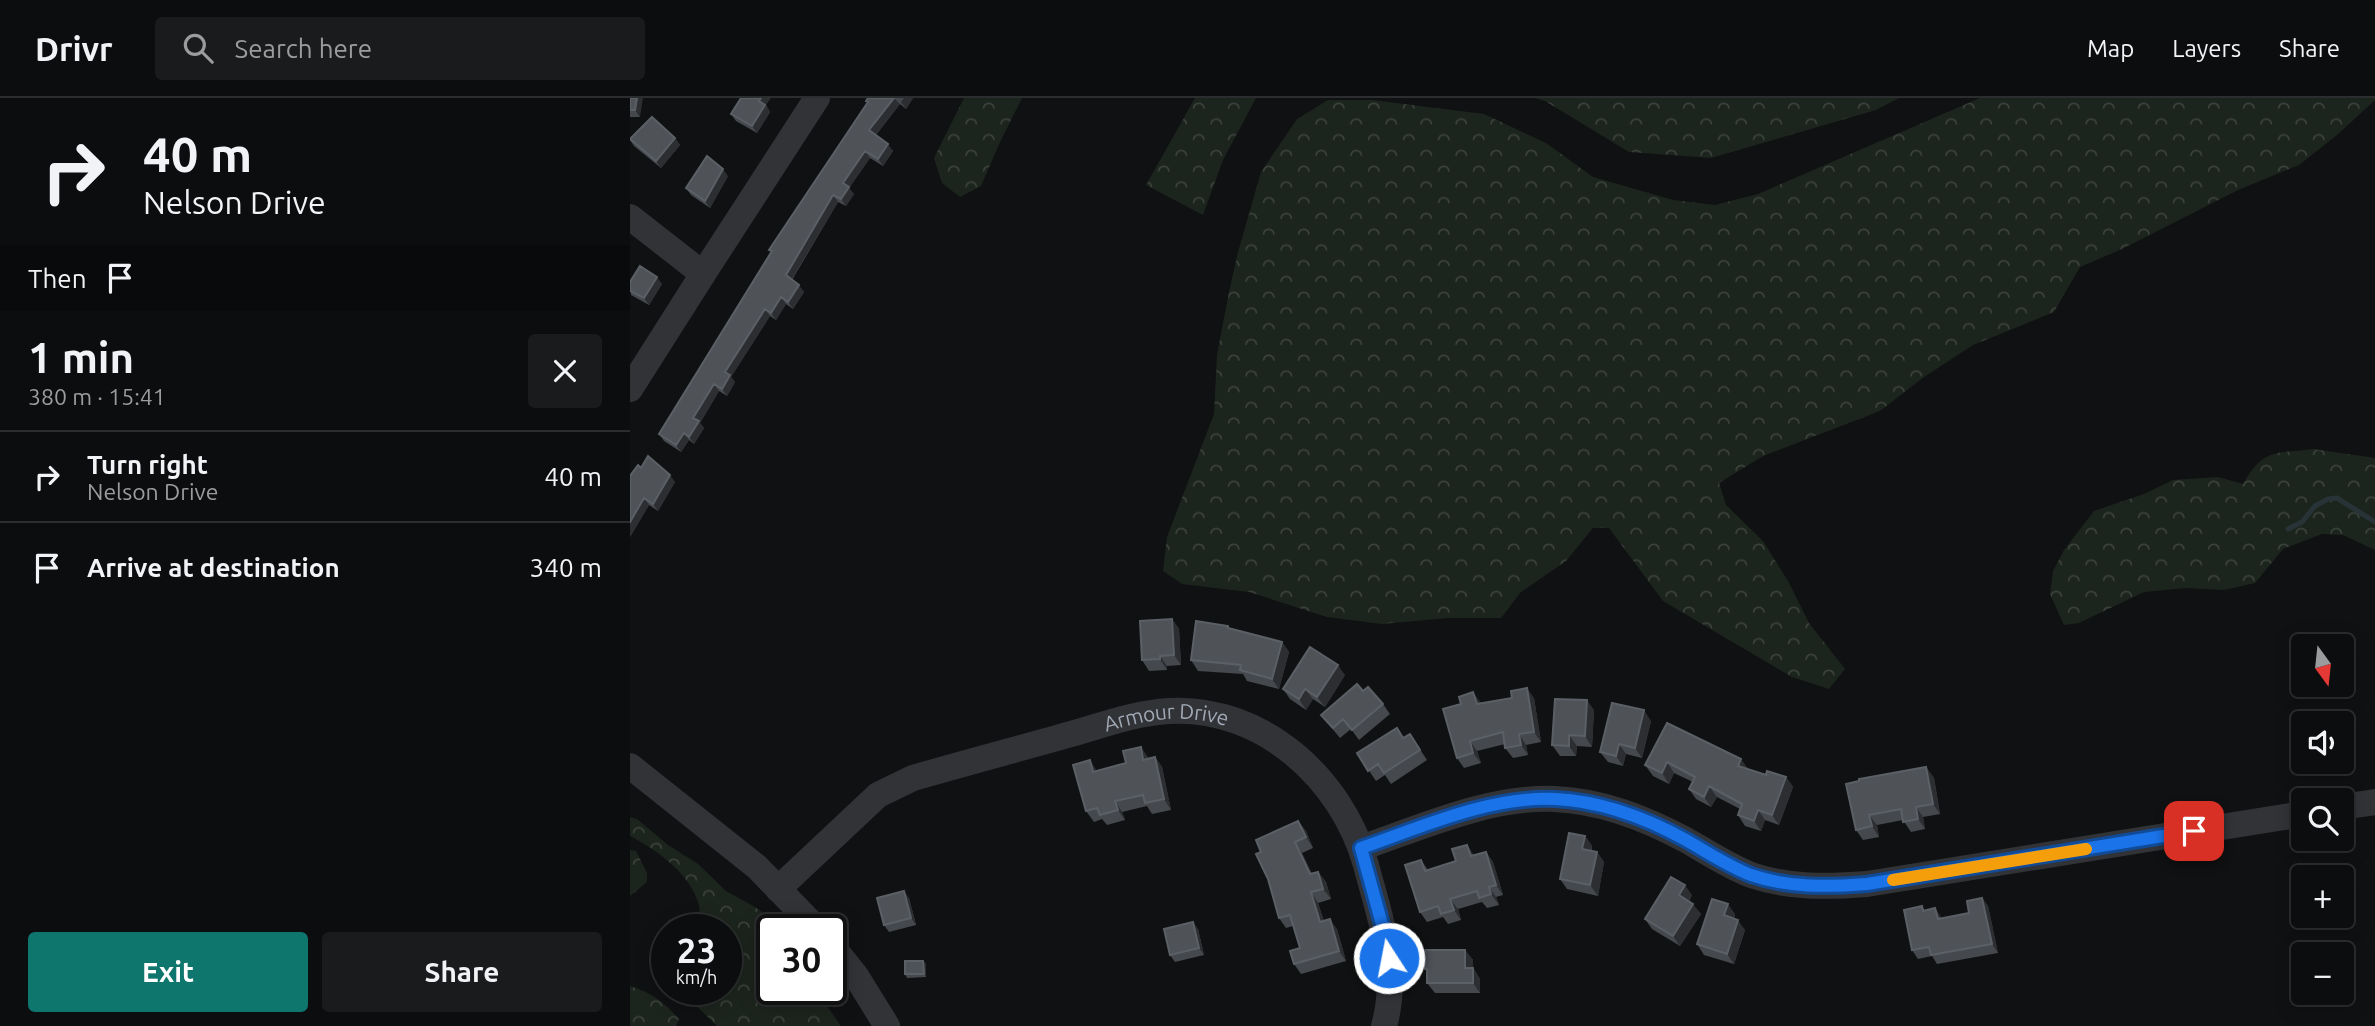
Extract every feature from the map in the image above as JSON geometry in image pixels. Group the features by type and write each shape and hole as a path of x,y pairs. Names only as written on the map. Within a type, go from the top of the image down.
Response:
{"street":[{"path":"630,389 817,98"},
{"path":"630,216 702,274"},
{"name":"Armour Drive","path":"778,889 862,808 896,785 923,775 1135,716 1170,711 1201,713 1254,728 1287,747 1299,756 1333,794 1361,848 1388,951 1391,986 1384,1026"},
{"path":"630,766 757,867 802,914"},
{"path":"1361,848 1491,805 1514,800 1555,799 1598,804 1646,821 1751,874 1776,882 1822,887 1867,884 2291,816"},
{"path":"2354,805 2375,802"},
{"path":"847,965 887,1026"}],"green space":[{"path":"964,98 1022,98 981,186 960,197 942,183 934,158"},
{"path":"1195,98 1256,98 1223,160 1203,215 1146,185"},
{"path":"1535,98 1899,98 1876,110 1711,158 1629,152 1545,101"},
{"path":"1980,98 2375,100 2299,165 2238,190 2122,249 2080,267 2054,312 1973,345 1924,377 1880,411 1763,456 1719,483 1726,505 1763,541 1788,581 1809,623 1845,669 1829,689 1792,677 1663,601 1609,528 1593,528 1566,561 1521,592 1501,618 1447,618 1382,624 1327,617 1249,592 1182,584 1163,571 1167,537 1214,414 1217,355 1229,292 1261,172 1297,119 1328,100 1372,100 1484,114 1546,143 1593,177 1673,200 1715,205 1758,194"},
{"path":"2313,449 2375,458 2375,550 2343,535 2322,534 2283,549 2255,583 2224,590 2186,588 2144,592 2079,623 2064,625 2050,594 2053,571 2064,550 2094,511 2144,494 2173,480 2218,477 2243,484 2264,458"},
{"path":"630,817 637,819 668,845 698,864 726,891 765,914 756,914 756,1005 826,1005 841,1026 717,1026 695,1005 742,1005 742,914 692,914 700,911 697,899 683,876 663,857 630,836"},
{"path":"630,850 636,851 647,873 647,882 630,896"},
{"path":"630,986 651,995 651,1005 665,1005 679,1019 676,1026 630,1026"}],"building":[{"path":"630,98 637,98 635,110 630,110"},
{"path":"741,98 761,98 759,101 765,105 752,126 731,114"},
{"path":"868,98 894,98 869,130 888,144 878,159 865,151 843,183 849,187 841,199 833,195 786,275 799,285 788,302 781,297 771,313 765,309 725,372 730,375 722,389 714,384 693,418 699,421 689,437 684,433 676,445 659,434 772,251 769,250 868,102"},
{"path":"652,117 675,138 656,161 630,139"},
{"path":"707,156 723,169 705,201 686,188"},
{"path":"640,266 657,277 644,298 630,291 630,282"},
{"path":"648,456 670,475 653,504 644,498 630,522 630,476 638,465 641,468"},
{"path":"1172,619 1174,655 1142,660 1140,621"},
{"path":"1196,621 1228,626 1282,642 1272,679 1240,670 1241,665 1191,660"},
{"path":"1310,647 1338,665 1317,697 1305,689 1299,699 1283,689"},
{"path":"1357,684 1363,691 1368,687 1383,704 1352,730 1343,719 1333,728 1321,715"},
{"path":"1527,688 1534,732 1519,734 1521,745 1505,748 1503,732 1470,741 1473,753 1457,758 1443,709 1461,704 1459,697 1473,692 1477,704 1512,698 1511,691"},
{"path":"1555,699 1587,700 1585,736 1569,735 1569,746 1552,745"},
{"path":"1612,703 1644,710 1635,748 1619,744 1616,756 1600,752"},
{"path":"1667,723 1741,759 1738,766 1766,775 1767,771 1786,777 1772,815 1758,810 1754,821 1738,815 1742,804 1709,786 1704,797 1689,789 1695,777 1667,762 1662,773 1645,765"},
{"path":"1397,728 1403,738 1410,734 1420,750 1384,773 1378,764 1368,771 1357,753"},
{"path":"1141,747 1143,760 1155,757 1164,799 1145,803 1143,795 1115,801 1118,810 1100,815 1097,808 1086,811 1073,765 1090,760 1093,772 1126,763 1123,751"},
{"path":"1926,767 1933,804 1916,807 1918,819 1903,822 1901,809 1869,815 1872,826 1856,830 1846,784 1859,779"},
{"path":"1298,821 1306,837 1295,842 1310,874 1318,872 1323,889 1311,892 1320,922 1330,919 1339,951 1294,964 1290,951 1300,948 1290,915 1279,918 1268,879 1256,854 1261,852 1256,840"},
{"path":"1569,833 1585,836 1582,849 1597,852 1590,885 1560,879"},
{"path":"1467,845 1471,856 1486,852 1496,885 1489,887 1491,894 1479,898 1477,891 1450,899 1454,910 1441,914 1438,906 1420,912 1405,865 1421,860 1425,871 1456,861 1452,849"},
{"path":"1671,877 1685,885 1679,895 1693,904 1673,936 1645,919"},
{"path":"904,891 911,918 884,925 877,898"},
{"path":"1982,898 1992,944 1931,955 1929,947 1912,950 1904,910 1922,906 1923,911 1935,908 1938,919 1969,913 1967,901"},
{"path":"1712,899 1728,904 1724,915 1738,920 1727,954 1697,944"},
{"path":"1193,922 1199,948 1170,955 1164,929"},
{"path":"1425,950 1465,950 1465,968 1473,968 1473,983 1427,983"},
{"path":"905,961 923,961 924,974 905,974"}],"waterway":[{"path":"2288,529 2302,522 2315,506 2328,499 2337,498 2375,522"}],"slow traffic":[{"path":"1893,880 2086,849"}],"route":[{"path":"1389,958 1361,848 1491,805 1514,800 1555,799 1598,804 1666,830 1729,865 1751,874 1776,882 1822,887 1867,884 2194,831"}]}
